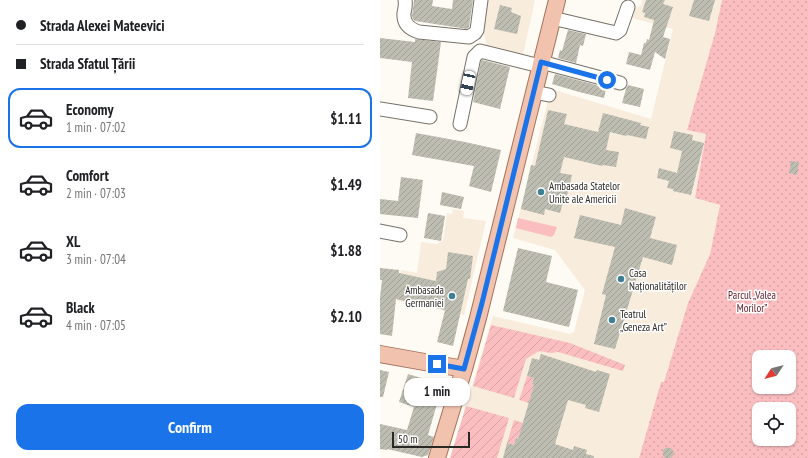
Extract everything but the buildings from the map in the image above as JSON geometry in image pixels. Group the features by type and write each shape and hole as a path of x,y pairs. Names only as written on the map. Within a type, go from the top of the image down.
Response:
{"main road":[{"path":"437,458 464,369 542,94 541,64 557,0"},
{"path":"380,354 464,369"}],"street":[{"path":"405,0 404,16 408,27 413,30 419,32 469,37 477,30 481,0"},
{"path":"552,18 616,34 620,30 628,7"},
{"path":"460,124 474,56 480,51 541,64 620,84"},
{"path":"380,109 430,118"},
{"path":"380,231 400,235"}],"shaded area":[{"path":"488,0 535,0 523,55 487,48 483,32"},
{"path":"642,0 722,0 715,33 688,129 706,134 695,198 720,205 710,254 688,303 664,383 661,382 639,458 450,458 493,316 570,334 574,332 585,290 555,250 513,238 551,89 651,119 673,29 632,18 634,9 641,5"},
{"path":"453,209 464,211 463,218 486,221 464,315 397,301 401,270 417,273 421,242 437,244 443,240 447,213 452,214"}],"green space":[{"name":"Parcul „Valea Morilor”","path":"722,0 808,0 808,458 639,458 661,382 664,382 688,303 710,254 720,205 695,198 706,134 687,130 715,33"},
{"path":"518,218 557,227 554,235 551,237 516,228"},
{"path":"491,325 570,343 625,365 623,371 558,352 551,353 539,351 526,359 514,398 473,386"},
{"path":"527,376 534,378 532,384 534,385 529,403 519,400"},
{"path":"466,406 509,418 497,458 450,458"},
{"path":"514,420 523,423 518,439 516,438 514,445 507,443"}],"place":[{"name":"Ambasada Statelor Unite ale Americii","path":"541,192"},
{"name":"Casa Naționalităților","path":"621,279"},
{"name":"Ambasada Germaniei","path":"452,296"},
{"name":"Teatrul „Geneza Art”","path":"612,320"}],"route":[{"path":"437,364 464,369 482,303 541,62 607,80"}]}
